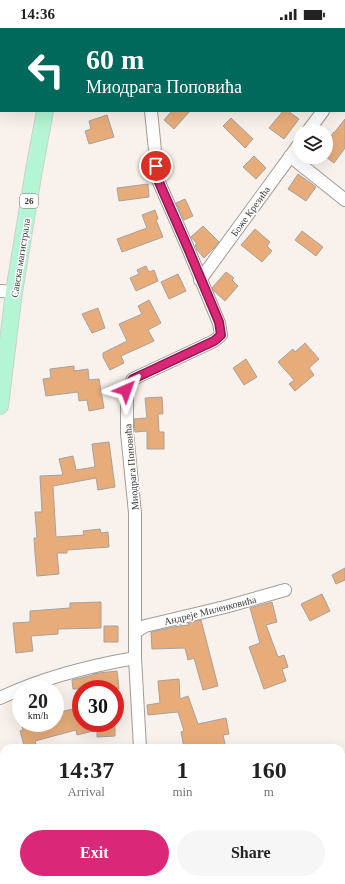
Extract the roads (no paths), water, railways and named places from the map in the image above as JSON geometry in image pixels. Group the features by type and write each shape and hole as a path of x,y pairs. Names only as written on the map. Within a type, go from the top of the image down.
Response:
{"main road":[{"name":"Савска магистрала","path":"0,406 7,291 34,170 45,112"}],"street":[{"name":"Миодрага Поповића","path":"140,744 135,658 135,513 127,433 126,390 133,379 214,341 221,335 219,322 158,180 151,112"},
{"path":"313,124 322,112"},
{"name":"Боже Крезића","path":"200,280 293,152"},
{"path":"290,156 345,200"},
{"name":"Андреје Миленковића","path":"135,632 145,626 225,607 285,590"},
{"path":"0,698 52,678 108,662 135,658"}]}
